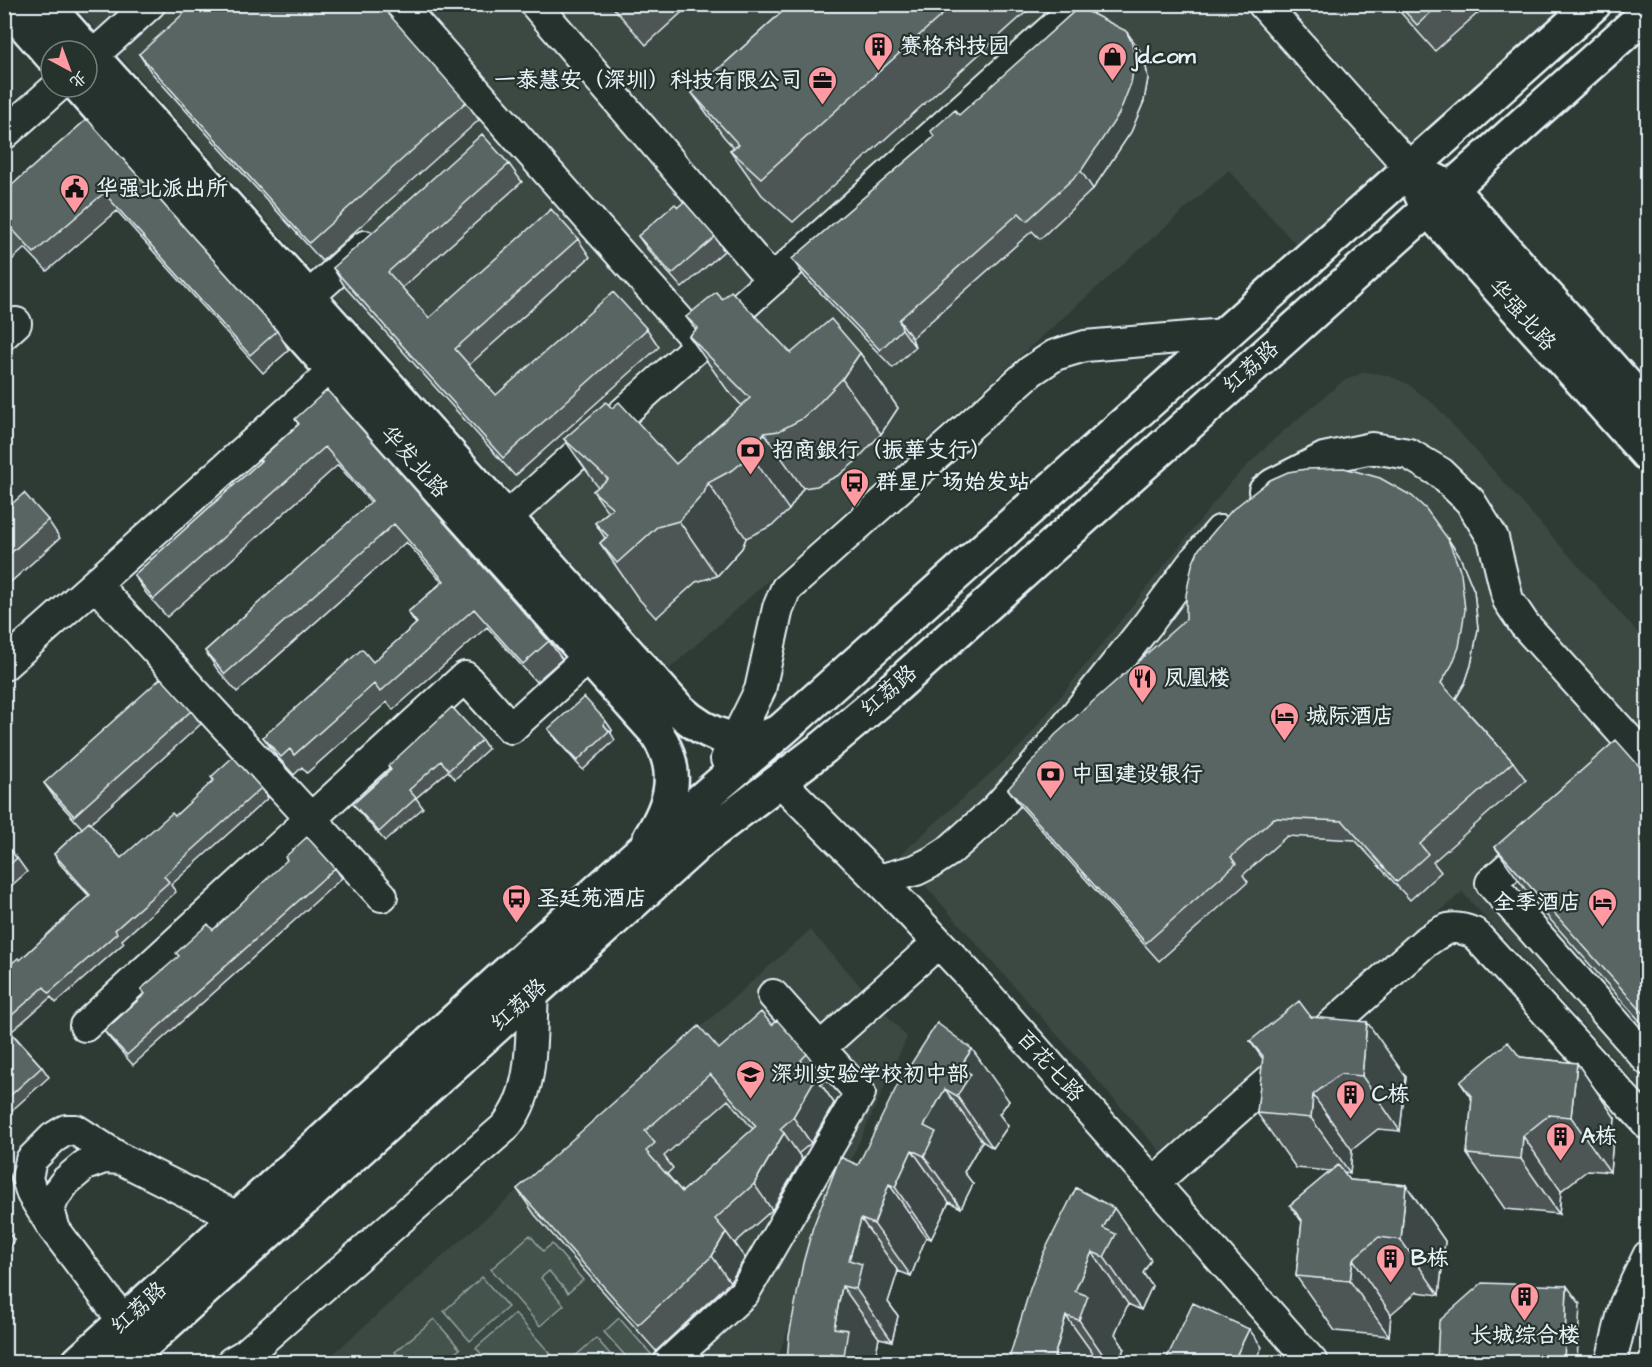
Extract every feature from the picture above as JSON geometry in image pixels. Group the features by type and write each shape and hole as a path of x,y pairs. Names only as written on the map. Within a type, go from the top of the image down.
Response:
{"main road":[{"path":"6,4 39,41"},
{"name":"华发北路","path":"45,4 75,39"},
{"name":"红荔路","path":"79,1362 634,858 784,728 1594,4"},
{"name":"红荔路","path":"124,1362 704,838 824,747 886,695 1647,12"},
{"name":"华发北路","path":"99,67 679,710 701,728 736,740 761,738 784,728"},
{"name":"华发北路","path":"91,99 656,732 665,746 670,762 672,777 670,794 665,811 649,840 634,858"},
{"name":"华强北路","path":"1410,168 1647,409"},
{"name":"华强北路","path":"1439,199 1647,455"}],"street":[{"path":"99,46 150,4"},
{"path":"399,4 494,130 700,344"},
{"path":"535,4 772,280"},
{"path":"506,518 1080,4"},
{"name":"华强北路","path":"1263,4 1410,168"},
{"path":"4,134 43,99"},
{"path":"308,297 388,225"},
{"path":"702,800 714,782 760,690 777,608 786,589 1031,371 1055,355 1085,346 1225,334"},
{"path":"4,664 333,372"},
{"path":"878,880 907,873 932,862 949,851 995,810 1034,767 1147,625 1195,560 1233,516 1273,484 1324,458 1372,448 1409,454 1441,473 1470,501 1494,538 1508,600 1524,624 1635,759"},
{"path":"95,584 382,896"},
{"path":"85,1026 465,677 511,728 589,657"},
{"name":"百花七路","path":"779,780 938,943 1312,1362"},
{"path":"1560,821 1491,883 1647,1060"},
{"path":"1154,1183 1424,942 1443,930 1460,927 1474,933 1647,1124"},
{"path":"820,1048 938,943"},
{"path":"232,1362 246,1354 504,1128 514,1116 525,1088 533,992"},
{"path":"669,1362 744,1293 860,1094 773,995"},
{"path":"124,1322 55,1230 32,1194 27,1178 31,1160 53,1138 66,1130 76,1130 121,1159 238,1218"},
{"path":"55,1230 49,1210 54,1197 66,1181 85,1165 104,1158 121,1159"},
{"path":"1611,1362 1636,1307 1647,1256"}],"shaded area":[{"path":"74,5 1565,5 1297,246 1229,170 669,669"},
{"path":"1365,372 1387,375 1408,384 1435,405 1647,643 1647,1095 1462,892 1165,1157 899,856 1023,744 1228,485 1272,441 1343,381"},
{"name":"深圳实验学校初中部","path":"810,930 907,1037 851,1160 776,1362 324,1362"},
{"path":"530,1235 543,1251 552,1244 583,1280 568,1293 549,1271 541,1278 564,1305 540,1326 491,1269"},
{"path":"482,1277 508,1307 470,1341 444,1311"},
{"path":"515,1314 558,1362 489,1362 476,1348"},
{"path":"619,1318 651,1354 642,1362 631,1362 604,1332"},
{"path":"434,1319 460,1349 444,1362 404,1362 395,1352"},
{"path":"596,1338 617,1362 576,1362 572,1359"}],"building":[{"path":"194,4 380,4 466,102 309,243 139,54"},
{"path":"791,4 954,4 761,178 730,150 739,145 692,93"},
{"path":"1398,4 1440,4 1417,25"},
{"path":"1079,7 1126,31 1132,43 1135,60 1131,83 1119,114 1081,171 1027,221 1019,213 899,320 902,329 880,350 792,259 934,137 931,131 955,110 959,115"},
{"path":"87,119 277,331 250,355 104,193 34,253 13,230 4,237 4,192"},
{"path":"482,134 509,164 388,272 429,318 551,209 578,239 455,349 496,395 613,292 647,329 503,458 333,268"},
{"path":"684,202 715,237 672,274 638,236 675,204 678,207"},
{"path":"731,291 791,353 831,319 860,353 842,379 800,420 779,431 764,433 751,455 734,469 708,483 704,493 679,521 657,527 617,563 600,543 608,536 595,523 613,508 593,491 608,479 564,439 606,402 612,408 619,402 676,464 750,398 689,336 698,328 686,317 716,292 722,299"},
{"path":"327,390 549,641 523,664 474,609 380,692 374,684 294,755 290,749 281,757 263,737 362,649 373,662 417,623 408,612 444,581 394,524 225,674 205,651 372,501 325,447 154,599 134,575 261,461 259,460 299,424 295,419"},
{"name":"城际酒店","path":"1344,468 1380,478 1412,496 1426,509 1448,539 1461,573 1465,610 1459,647 1441,683 1513,762 1420,844 1428,854 1397,882 1343,821 1274,818 1231,857 1236,864 1146,943 1008,789 1055,735 1186,619 1186,595 1192,565 1199,549 1232,510 1270,480 1288,472"},
{"path":"24,493 48,520 4,559 4,511"},
{"path":"161,678 191,711 74,816 44,783"},
{"path":"584,697 605,720 604,725 609,731 577,761 548,729"},
{"path":"452,707 482,740 449,770 441,761 409,790 416,798 379,832 353,804 391,770 388,766"},
{"path":"1616,740 1647,775 1647,1017 1495,847"},
{"path":"233,757 261,788 164,876 169,882 115,930 117,933 49,993 44,987 4,1022 4,970 18,958 20,960 90,895 54,854 89,822 121,858 172,813 175,816 214,780 211,777"},
{"path":"307,837 335,868 127,1055 104,1031 145,994 141,989 179,956 176,953 208,924 213,930 287,860 285,857"},
{"path":"4,844 17,858 4,870"},
{"path":"1299,1001 1311,1017 1367,1022 1362,1076 1340,1074 1313,1095 1311,1118 1257,1113 1263,1056 1250,1041"},
{"path":"761,1012 772,1025 777,1020 807,1054 801,1060 816,1077 793,1117 780,1129 784,1133 754,1184 715,1219 726,1232 712,1256 638,1325 517,1189 699,1026 719,1049","holes":["710,1074 756,1126 682,1192 646,1151 655,1143 645,1131"]},
{"path":"937,1023 972,1049 960,1067 971,1074 957,1096 945,1089 924,1126 936,1132 924,1156 912,1150 895,1187 889,1184 874,1224 861,1219 849,1260 862,1264 856,1289 842,1286 834,1328 848,1330 844,1356 830,1354 830,1362 787,1362 789,1336 803,1263 813,1227 840,1157 858,1165 897,1086"},
{"path":"4,1025 42,1067 4,1101"},
{"path":"1508,1042 1520,1057 1577,1063 1571,1117 1549,1115 1523,1136 1521,1159 1467,1154 1472,1097 1460,1082"},
{"path":"1338,1165 1350,1180 1406,1185 1401,1240 1379,1237 1353,1259 1350,1281 1296,1276 1302,1220 1290,1205"},
{"path":"1076,1188 1114,1208 1103,1228 1116,1234 1104,1257 1092,1252 1075,1291 1088,1296 1079,1320 1066,1316 1054,1357 1067,1360 1066,1362 1008,1362 1043,1254"},
{"name":"长城综合楼","path":"1482,1283 1567,1286 1564,1362 1437,1362 1439,1321"},
{"path":"1193,1303 1249,1329 1237,1354 1254,1362 1165,1362"}],"place":[{"name":"赛格科技园","path":"879,72"},
{"name":"jd.com","path":"1113,82"},
{"name":"一泰慧安（深圳）科技有限公司","path":"823,106"},
{"name":"华强北派出所","path":"75,214"},
{"name":"招商銀行（振華支行）","path":"751,476"},
{"name":"群星广场始发站","path":"855,508"},
{"name":"凤凰楼","path":"1143,704"},
{"name":"城际酒店","path":"1285,742"},
{"name":"中国建设银行","path":"1050,800"},
{"name":"圣廷苑酒店","path":"516,924"},
{"name":"全季酒店","path":"1602,928"},
{"name":"深圳实验学校初中部","path":"750,1100"},
{"name":"C栋","path":"1351,1120"},
{"name":"A栋","path":"1560,1162"},
{"name":"B栋","path":"1390,1284"},
{"name":"长城综合楼","path":"1525,1322"}]}
